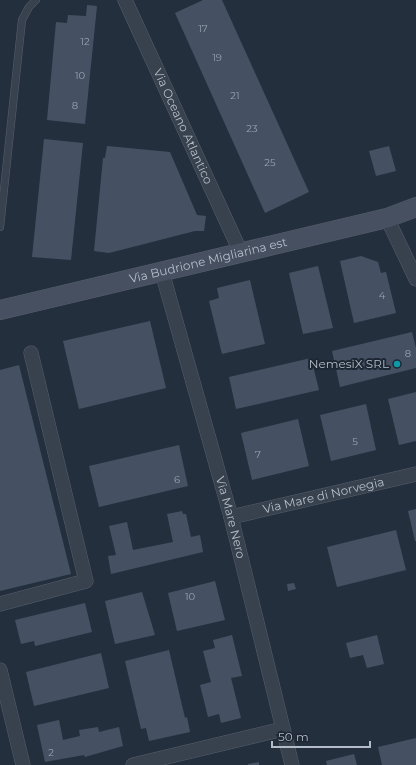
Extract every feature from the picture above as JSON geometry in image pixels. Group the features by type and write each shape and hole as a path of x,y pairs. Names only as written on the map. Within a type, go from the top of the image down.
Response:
{"street":[{"name":"Via Oceano Atlantico","path":"125,0 241,253"},
{"name":"Via Budrione Migliarina est","path":"0,310 387,218 416,207"},
{"path":"387,218 416,279"},
{"name":"Via Mare Nero","path":"162,272 231,516 292,765"},
{"path":"0,604 86,581 31,353"},
{"name":"Via Mare di Norvegia","path":"231,516 416,474"},
{"path":"0,670 23,765"},
{"path":"133,765 283,729"}],"lane":[{"path":"0,227 22,20 29,7 36,0"}],"building":[{"path":"203,0 222,0 309,192 265,213 175,13"},
{"path":"87,5 97,6 85,124 47,120 56,22 67,23 68,15 86,16"},
{"path":"44,139 83,143 71,260 32,257"},
{"path":"107,146 170,152 197,215 206,216 204,231 195,231 109,253 94,251 103,158 105,158"},
{"path":"389,146 396,171 376,176 369,151"},
{"path":"361,256 378,262 381,273 386,272 396,313 354,323 340,261"},
{"path":"318,266 333,328 303,334 289,273"},
{"path":"250,280 265,344 222,354 209,301 219,298 217,288"},
{"path":"150,321 166,388 79,409 63,341"},
{"path":"412,332 416,348 416,368 340,387 332,351"},
{"path":"311,358 319,390 236,409 229,377"},
{"path":"19,365 71,574 0,591 0,370"},
{"path":"416,392 416,441 399,445 388,399"},
{"path":"366,404 376,450 331,461 320,415"},
{"path":"298,419 309,466 252,480 241,433"},
{"path":"179,445 188,486 99,507 89,466"},
{"path":"416,509 416,541 415,541 408,511"},
{"path":"182,511 183,514 186,514 191,537 200,535 203,552 111,574 108,556 116,555 109,526 127,522 133,550 173,542 167,514"},
{"path":"396,530 406,570 337,587 327,547"},
{"path":"215,581 225,620 177,631 168,593"},
{"path":"294,583 296,589 288,591 287,584"},
{"path":"142,592 155,635 115,644 105,601"},
{"path":"85,603 92,632 35,646 34,641 21,644 15,620"},
{"path":"232,635 242,676 231,678 241,718 221,723 219,714 208,717 200,685 211,682 203,651 215,648 213,640"},
{"path":"377,635 384,664 367,668 363,655 350,658 346,643"},
{"path":"169,650 185,718 187,717 190,732 149,741 146,728 141,729 125,661"},
{"path":"101,653 109,688 34,706 26,672"},
{"path":"59,720 63,740 80,736 79,730 98,727 99,732 119,727 123,746 85,757 84,755 45,762 37,725"},
{"path":"416,738 416,765 382,765 378,747"},
{"path":"354,754 357,765 327,765 326,761"},
{"path":"259,762 259,765 248,765 248,764"}],"place":[{"name":"NemesiX SRL","path":"397,364"}]}
